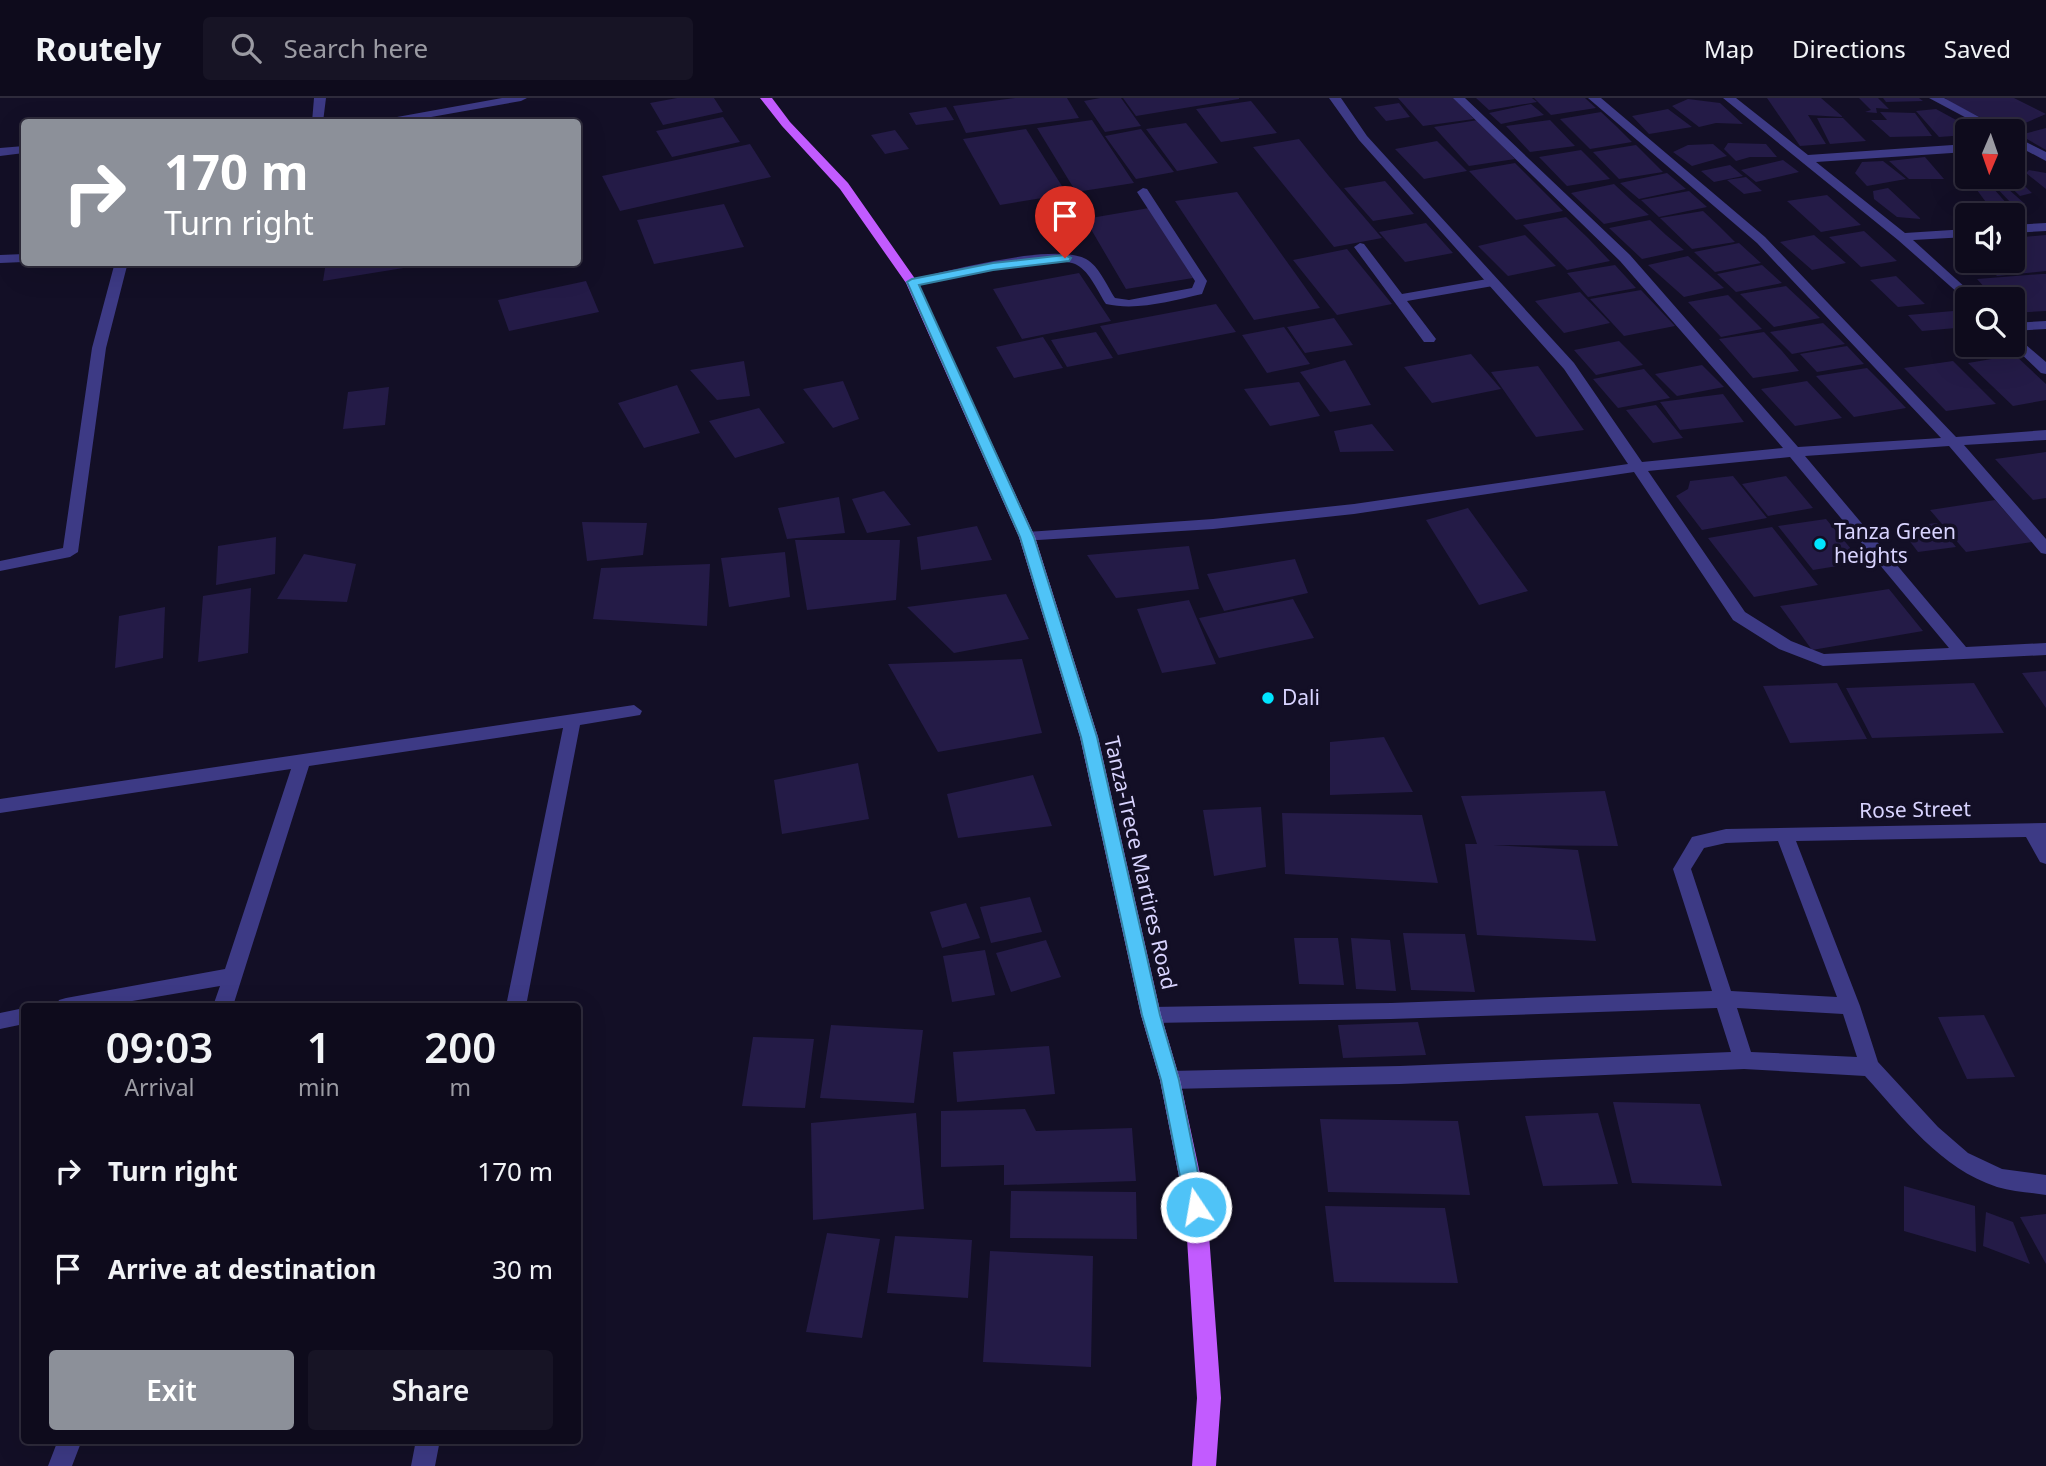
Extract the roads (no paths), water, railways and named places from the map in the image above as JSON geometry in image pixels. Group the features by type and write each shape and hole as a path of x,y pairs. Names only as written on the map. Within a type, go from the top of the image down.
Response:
{"main road":[{"name":"Tanza-Trece Martires Road","path":"766,98 786,124 844,186 912,282 1027,537 1089,737 1151,1015 1170,1080 1196,1207 1209,1398 1204,1466"}],"street":[{"path":"318,119 320,98"},
{"path":"403,119 521,98"},
{"path":"1335,98 1363,138 1569,366 1739,617 1785,645 1823,660 2046,649"},
{"path":"1459,98 1625,258 1794,452 1962,653"},
{"path":"1594,98 1760,240 1953,442 2046,549"},
{"path":"1730,98 1902,237 1958,287"},
{"path":"1935,98 1976,119"},
{"path":"2025,148 2046,157"},
{"path":"0,152 21,150"},
{"path":"1805,159 1955,150"},
{"path":"912,282 1027,261 1065,258 1082,262 1111,301 1129,304 1197,291 1201,281 1143,192"},
{"path":"2025,228 2046,227"},
{"path":"1902,237 1955,234"},
{"path":"1360,247 1401,298 1429,339"},
{"path":"0,259 21,258"},
{"path":"0,566 70,552 99,348 121,266"},
{"path":"1401,298 1493,282"},
{"path":"2025,326 2046,325"},
{"path":"2025,350 2046,370"},
{"path":"1027,537 1213,524 1354,509 1637,467 1794,452 2046,435"},
{"path":"0,806 634,711"},
{"path":"517,1003 573,720"},
{"path":"224,1003 302,761"},
{"path":"2039,830 2046,857"},
{"name":"Rose Street","path":"1724,999 1682,869 1698,842 1726,836 2039,830"},
{"path":"1784,834 1850,1006 1870,1067 1931,1134 1961,1160 2000,1178 2046,1185"},
{"path":"80,1003 232,976"},
{"path":"1724,999 1744,1060"},
{"path":"1151,1015 1358,1010 1391,1012 1724,999 1850,1006"},
{"path":"0,1021 21,1017"},
{"path":"1170,1080 1400,1075 1744,1060 1870,1067"},
{"path":"60,1466 68,1444"},
{"path":"423,1466 427,1444"}],"place":[{"name":"Tanza Green heights","path":"1820,544"},
{"name":"Dali","path":"1268,698"}]}
